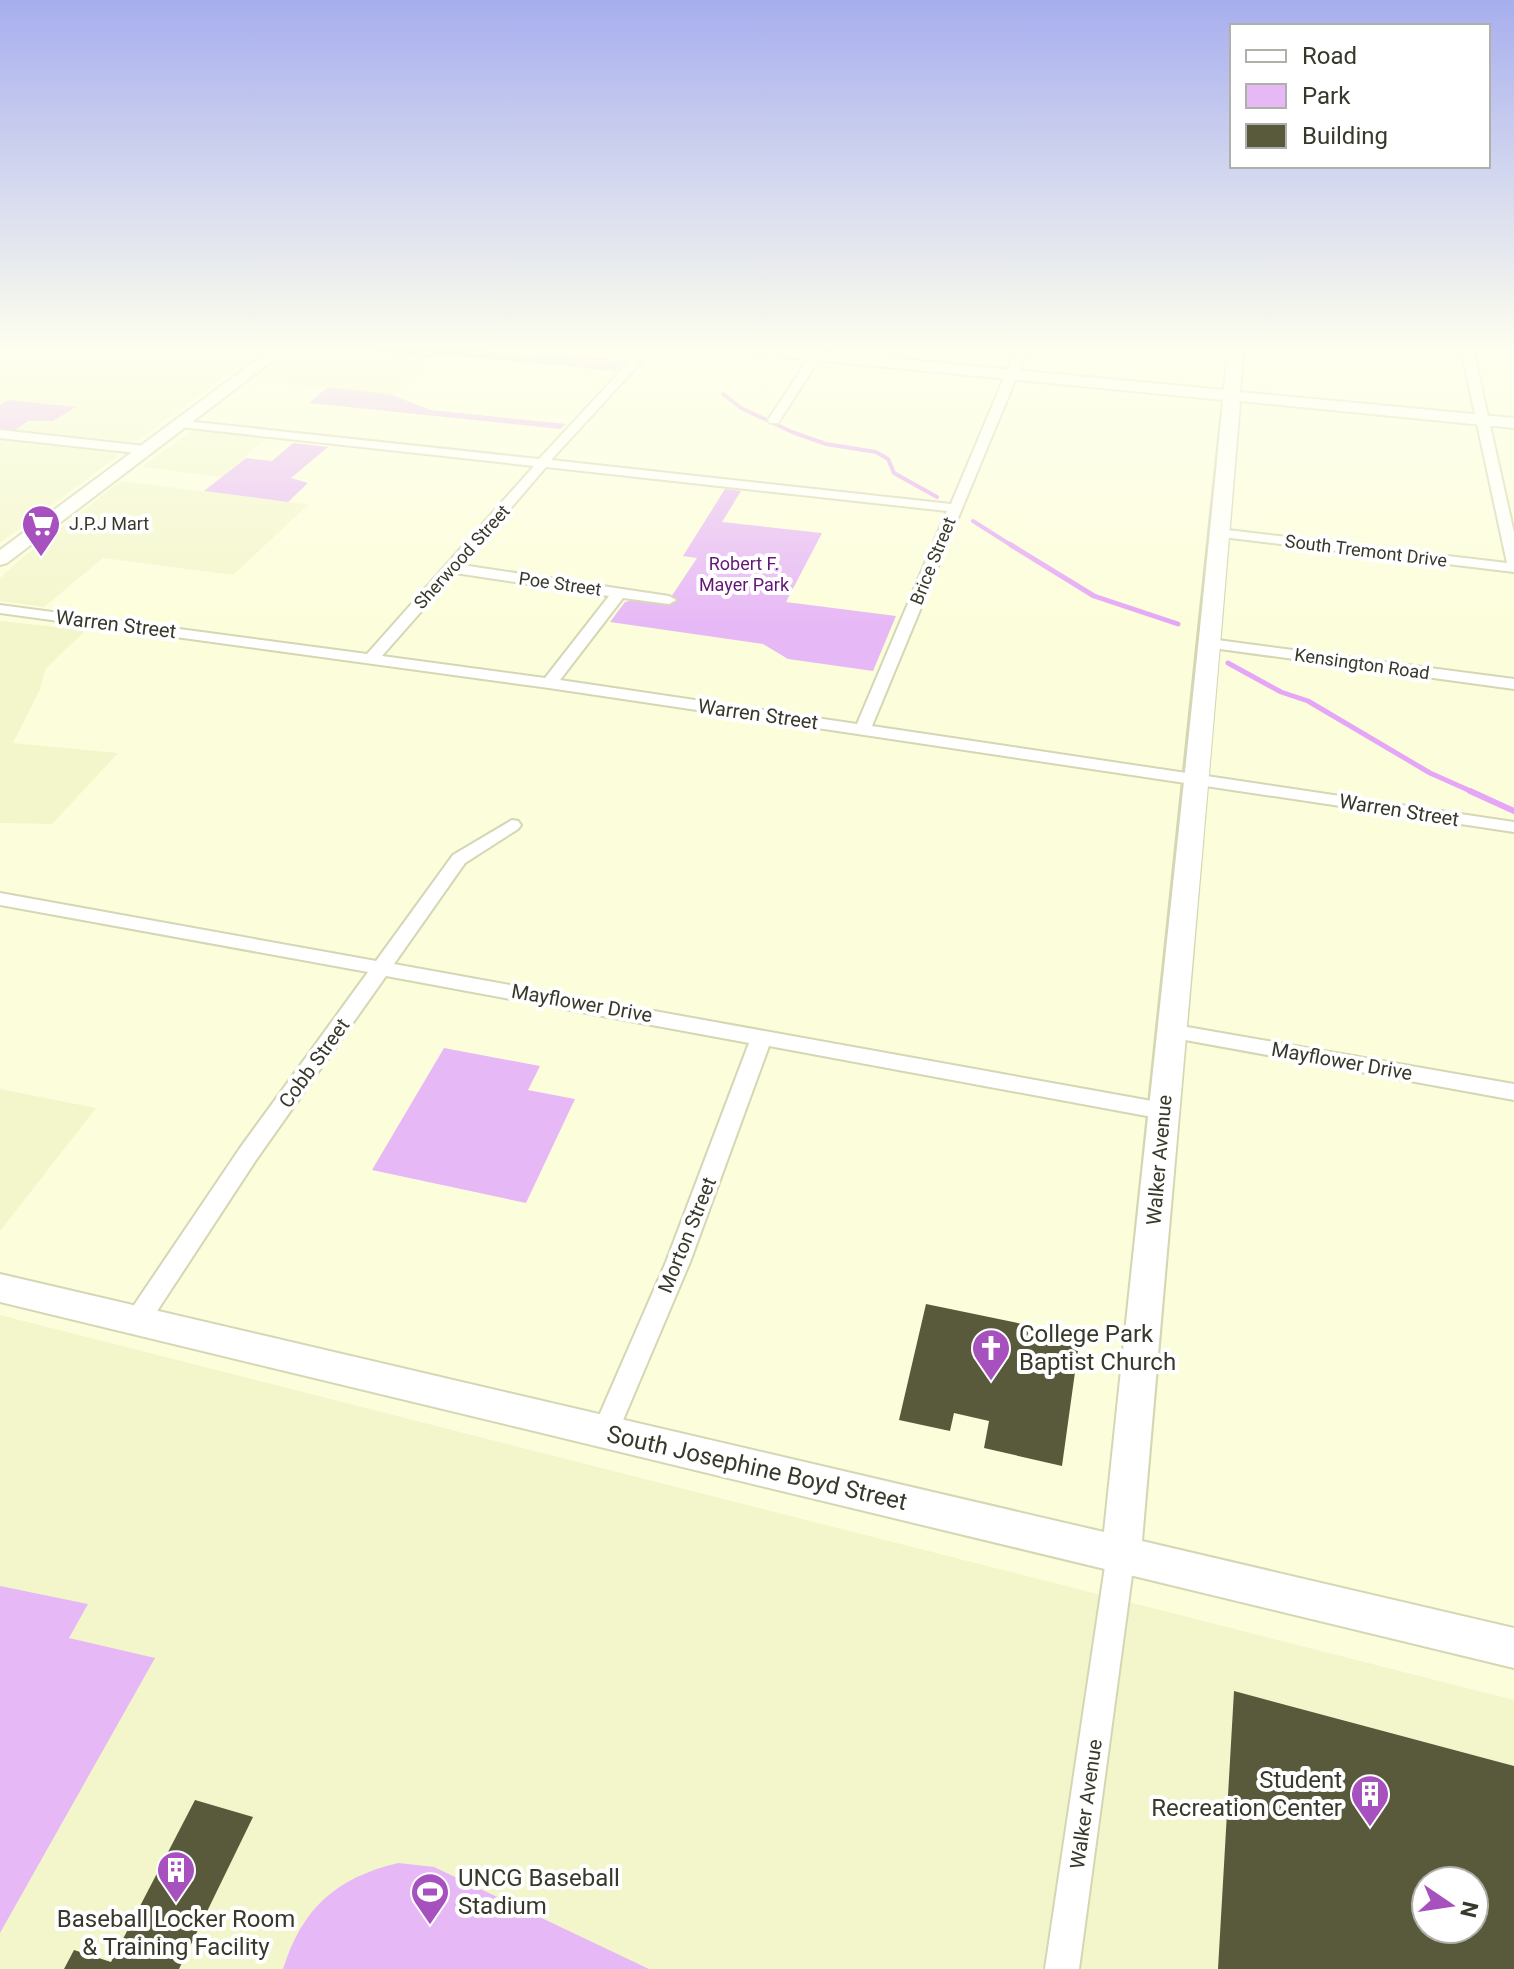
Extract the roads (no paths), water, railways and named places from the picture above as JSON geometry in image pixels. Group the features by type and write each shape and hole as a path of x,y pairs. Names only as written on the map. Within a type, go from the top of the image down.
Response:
{"street":[{"path":"62,441 145,450"},
{"path":"0,559 157,441"},
{"path":"338,441 954,508"},
{"name":"Sherwood Street","path":"372,658 563,441"},
{"name":"Brice Street","path":"863,729 983,441"},
{"name":"Walker Avenue","path":"1062,1969 1121,1553 1170,1031 1198,778 1228,441"},
{"path":"1488,441 1514,566"},
{"name":"South Tremont Drive","path":"1219,533 1514,566"},
{"name":"Poe Street","path":"452,568 669,600"},
{"path":"549,683 619,593"},
{"name":"Warren Street","path":"0,609 549,683 1514,827"},
{"name":"Kensington Road","path":"1210,644 1514,684"},
{"name":"Cobb Street","path":"137,1321 248,1154 459,859 512,825"},
{"name":"Mayflower Drive","path":"0,899 1163,1111"},
{"name":"Mayflower Drive","path":"1170,1031 1514,1092"},
{"name":"Morton Street","path":"605,1432 678,1262 762,1036"},
{"name":"South Josephine Boyd Street","path":"0,1288 1514,1648"}],"waterway":[{"path":"817,441 876,452 888,459 894,473 937,497"},
{"path":"973,521 1014,547"},
{"path":"1011,545 1094,596 1178,624"},
{"path":"1228,663 1281,692 1308,701 1430,773 1475,793"},
{"path":"1470,791 1514,811"}],"place":[{"name":"J.P.J Mart","path":"41,558"},
{"name":"College Park Baptist Church","path":"991,1382"},
{"name":"Student Recreation Center","path":"1370,1828"},
{"name":"Baseball Locker Room & Training Facility","path":"176,1904"},
{"name":"UNCG Baseball Stadium","path":"430,1926"}],"park label":[{"name":"Robert F. Mayer Park","path":"744,574"}]}
